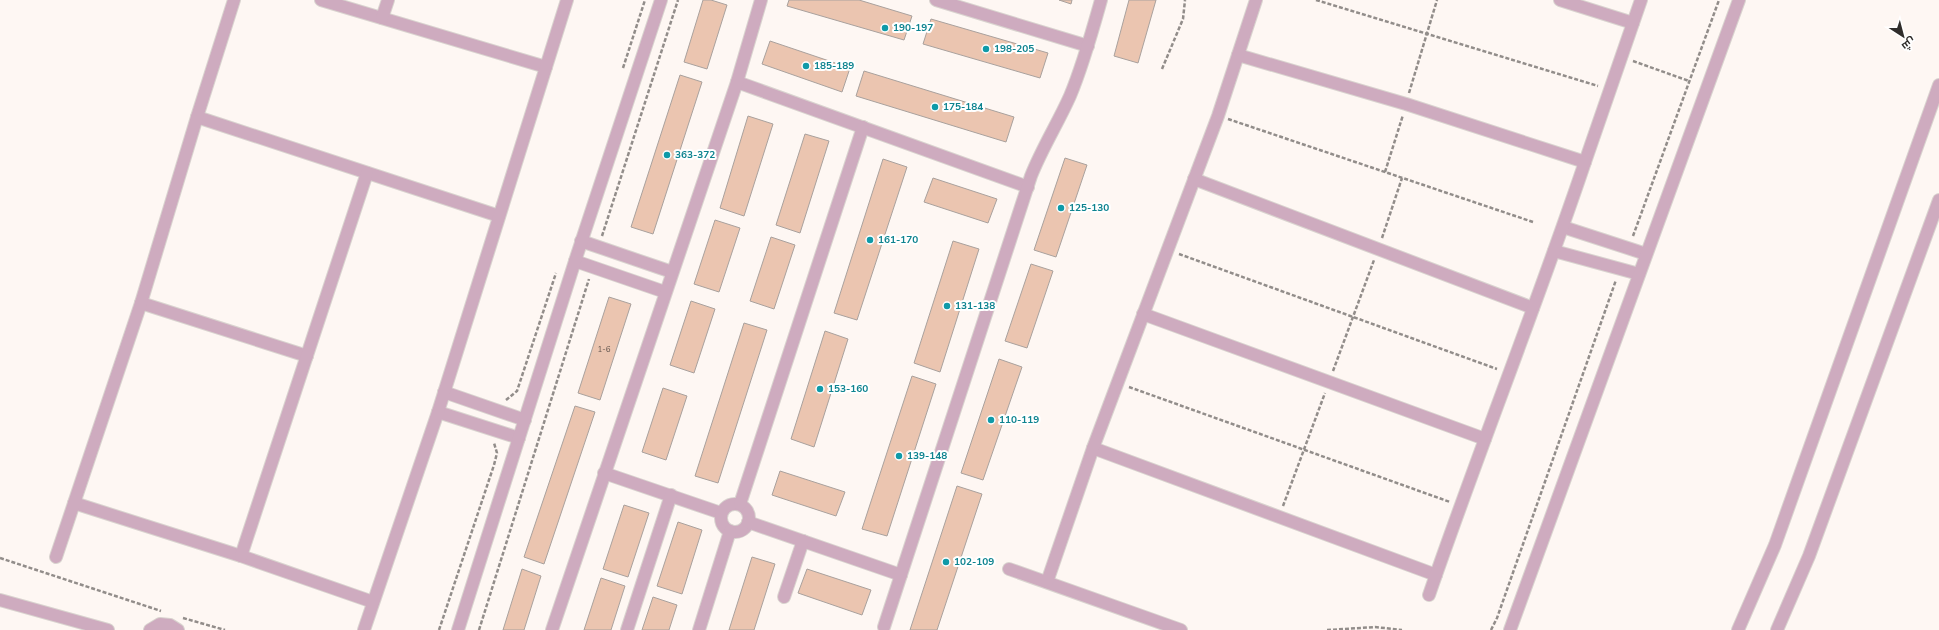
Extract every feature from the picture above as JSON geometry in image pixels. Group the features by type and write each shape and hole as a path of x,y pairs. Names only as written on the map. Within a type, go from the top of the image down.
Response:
{"street":[{"path":"56,557 141,303 234,0"},
{"path":"321,0 546,67"},
{"path":"382,18 388,0"},
{"path":"364,630 438,412 567,0"},
{"path":"458,630 581,241 661,0"},
{"path":"552,630 737,82 761,0"},
{"path":"936,0 952,2 1088,46"},
{"path":"884,627 1028,187 1044,145 1069,97 1088,46 1101,0"},
{"path":"1047,582 1093,448 1218,116 1256,0"},
{"path":"1560,0 1633,23"},
{"path":"1429,595 1484,439 1563,227 1641,0"},
{"path":"1510,630 1739,0"},
{"path":"1238,55 1406,104 1585,162"},
{"path":"737,82 1028,187"},
{"path":"1738,630 1775,545 1939,85"},
{"path":"197,117 499,216"},
{"path":"740,504 863,127"},
{"path":"241,556 367,173"},
{"path":"1194,179 1533,308"},
{"path":"1777,630 1809,556 1939,200"},
{"path":"1563,227 1629,247 1646,254"},
{"path":"581,241 672,272"},
{"path":"1554,251 1639,274"},
{"path":"575,261 665,292"},
{"path":"141,303 307,356"},
{"path":"1143,314 1484,439"},
{"path":"444,392 524,420"},
{"path":"438,412 519,438"},
{"path":"1093,448 1436,575"},
{"path":"604,473 721,513"},
{"path":"627,630 671,495"},
{"path":"74,503 241,556 373,602"},
{"path":"740,504 748,514 748,522 743,529 730,531 723,526 721,522 721,513 726,506 740,504"},
{"path":"748,522 901,575"},
{"path":"699,630 730,531"},
{"path":"784,597 803,541"},
{"path":"1009,569 1181,630"},
{"path":"0,600 108,630"},
{"path":"150,630 160,624 170,625 178,630"}],"path":[{"path":"622,73 645,0"},
{"path":"599,247 678,0"},
{"path":"1162,69 1183,19 1185,0"},
{"path":"1316,0 1610,90"},
{"path":"1385,172 1437,0"},
{"path":"1629,247 1719,0"},
{"path":"1622,57 1690,81"},
{"path":"1218,116 1533,222"},
{"path":"1280,516 1378,249 1402,178"},
{"path":"1167,250 1509,374"},
{"path":"479,630 592,267"},
{"path":"499,411 503,401 517,391 558,269"},
{"path":"1491,630 1497,618 1620,270"},
{"path":"1118,383 1460,506"},
{"path":"439,630 497,453 490,438 493,429"},
{"path":"0,558 167,612"},
{"path":"181,617 225,630"},
{"path":"1327,630 1375,627 1402,630"}],"building":[{"path":"703,0 711,0 727,5 707,69 684,62"},
{"name":"190-197","path":"789,0 859,0 912,16 904,40 787,6"},
{"path":"1059,0 1072,0 1071,4"},
{"path":"1129,0 1156,0 1138,63 1114,56"},
{"name":"198-205","path":"931,19 1048,53 1040,78 923,44"},
{"name":"185-189","path":"770,41 850,68 842,92 762,64"},
{"name":"175-184","path":"864,71 1014,117 1006,142 856,96"},
{"name":"363-372","path":"680,75 702,82 653,234 631,227"},
{"path":"748,116 773,124 744,216 720,208"},
{"path":"805,134 829,141 800,233 776,225"},
{"name":"125-130","path":"1065,158 1087,165 1056,257 1034,250"},
{"name":"161-170","path":"883,159 907,167 857,320 834,313"},
{"path":"933,178 997,199 988,223 924,202"},
{"path":"715,220 740,228 719,292 694,284"},
{"path":"771,237 795,245 774,309 750,301"},
{"name":"131-138","path":"953,241 979,249 940,372 914,363"},
{"path":"1031,264 1053,271 1027,348 1005,341"},
{"path":"609,297 631,304 600,400 578,393"},
{"path":"691,301 715,309 694,373 670,365"},
{"path":"744,323 767,330 718,483 695,476"},
{"name":"153-160","path":"825,331 848,339 814,447 791,439"},
{"name":"110-119","path":"999,359 1022,367 983,480 961,473"},
{"name":"139-148","path":"912,376 936,384 887,536 862,529"},
{"path":"663,388 687,396 666,460 642,452"},
{"path":"575,406 595,412 544,564 524,557"},
{"path":"780,471 845,492 836,516 772,495"},
{"name":"102-109","path":"957,486 982,494 937,630 910,630"},
{"path":"624,505 649,513 628,577 603,569"},
{"path":"678,522 702,530 682,594 657,586"},
{"path":"752,557 775,564 754,630 729,630"},
{"path":"522,569 541,576 524,630 503,630"},
{"path":"807,569 871,590 862,615 798,593"},
{"path":"601,578 625,586 611,630 584,630"},
{"path":"653,597 677,605 669,630 642,630"}],"place":[{"name":"190-197","path":"885,28"},
{"name":"198-205","path":"986,49"},
{"name":"185-189","path":"806,66"},
{"name":"175-184","path":"935,107"},
{"name":"363-372","path":"667,155"},
{"name":"125-130","path":"1061,208"},
{"name":"161-170","path":"870,240"},
{"name":"131-138","path":"947,306"},
{"name":"153-160","path":"820,389"},
{"name":"110-119","path":"991,420"},
{"name":"139-148","path":"899,456"},
{"name":"102-109","path":"946,562"}]}
